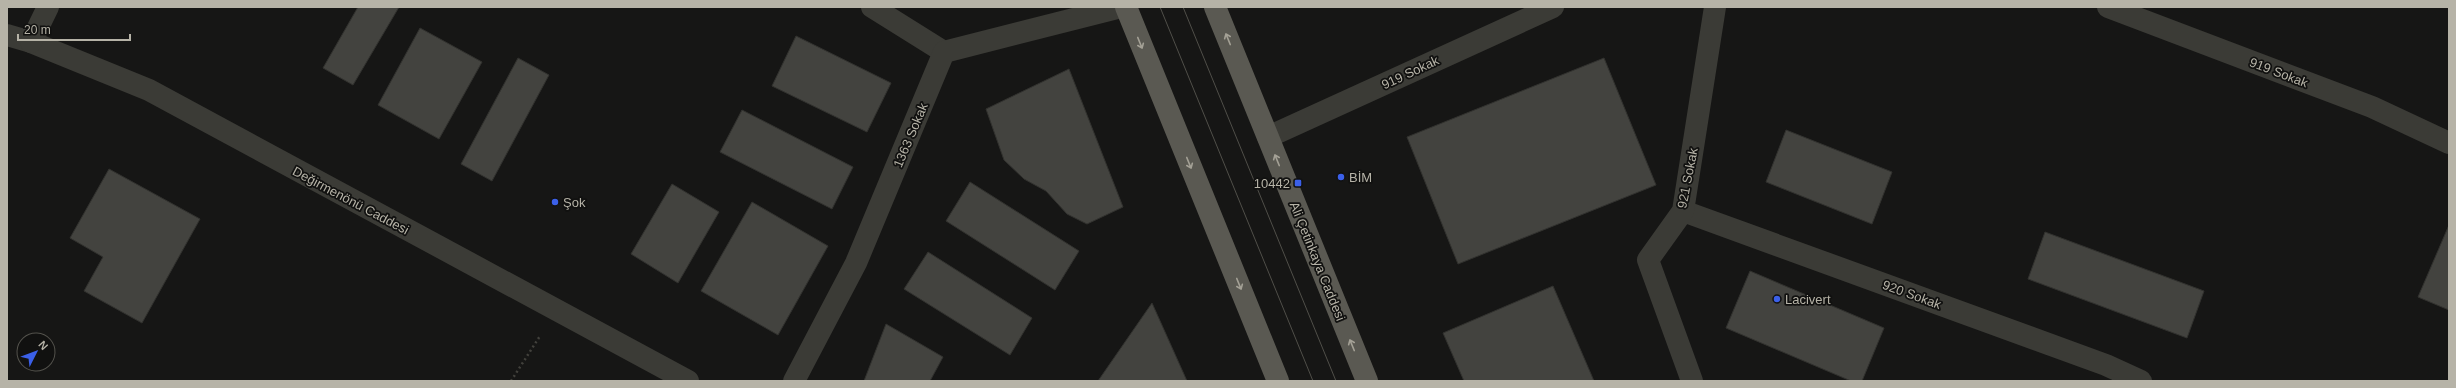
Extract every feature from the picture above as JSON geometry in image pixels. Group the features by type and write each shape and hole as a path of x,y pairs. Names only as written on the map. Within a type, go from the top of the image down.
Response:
{"main road":[{"path":"1126,7 1278,381"},
{"name":"Ali Çetinkaya Caddesi","path":"1215,7 1367,381"}],"street":[{"path":"31,42 48,7"},
{"path":"872,7 944,52 1121,7"},
{"name":"919 Sokak","path":"1268,137 1552,7"},
{"name":"921 Sokak","path":"1692,381 1648,260 1683,211 1715,7"},
{"name":"919 Sokak","path":"2108,7 2372,107 2449,143"},
{"name":"Değirmenönü Caddesi","path":"7,35 31,42 148,90 688,381"},
{"name":"1363 Sokak","path":"794,381 856,263 944,52"},
{"name":"920 Sokak","path":"1683,211 2106,365 2141,381"}],"path":[{"path":"511,381 556,310"}],"building":[{"path":"358,7 399,7 353,85 323,68"},
{"path":"420,28 482,62 439,139 378,105"},
{"path":"796,36 891,83 867,132 772,86"},
{"path":"518,58 549,75 492,181 461,164"},
{"path":"1604,58 1656,185 1458,264 1407,137"},
{"path":"1069,69 1123,207 1087,224 1067,214 1046,191 1024,179 1004,160 986,109"},
{"path":"742,110 853,167 832,209 720,152"},
{"path":"1786,130 1892,172 1872,224 1766,182"},
{"path":"109,169 200,219 142,323 84,291 103,257 70,238"},
{"path":"970,182 1079,251 1055,290 946,221"},
{"path":"672,184 719,212 678,283 631,254"},
{"path":"752,202 828,246 778,335 701,291"},
{"path":"2449,225 2449,310 2418,297"},
{"path":"2045,232 2204,291 2187,338 2028,279"},
{"path":"928,252 1032,318 1010,355 904,289"},
{"name":"Lacivert","path":"1750,271 1884,328 1862,381 1851,381 1726,328"},
{"path":"1553,286 1594,381 1464,381 1443,333"},
{"path":"1152,303 1187,381 1098,381"},
{"path":"886,324 943,357 930,381 864,381"}],"tram line":[{"path":"1160,7 1313,381"},
{"path":"1183,7 1336,381"}],"place":[{"name":"BİM","path":"1341,177"},
{"name":"10442","path":"1298,183"},
{"name":"Şok","path":"555,202"},
{"name":"Lacivert","path":"1777,299"}]}
